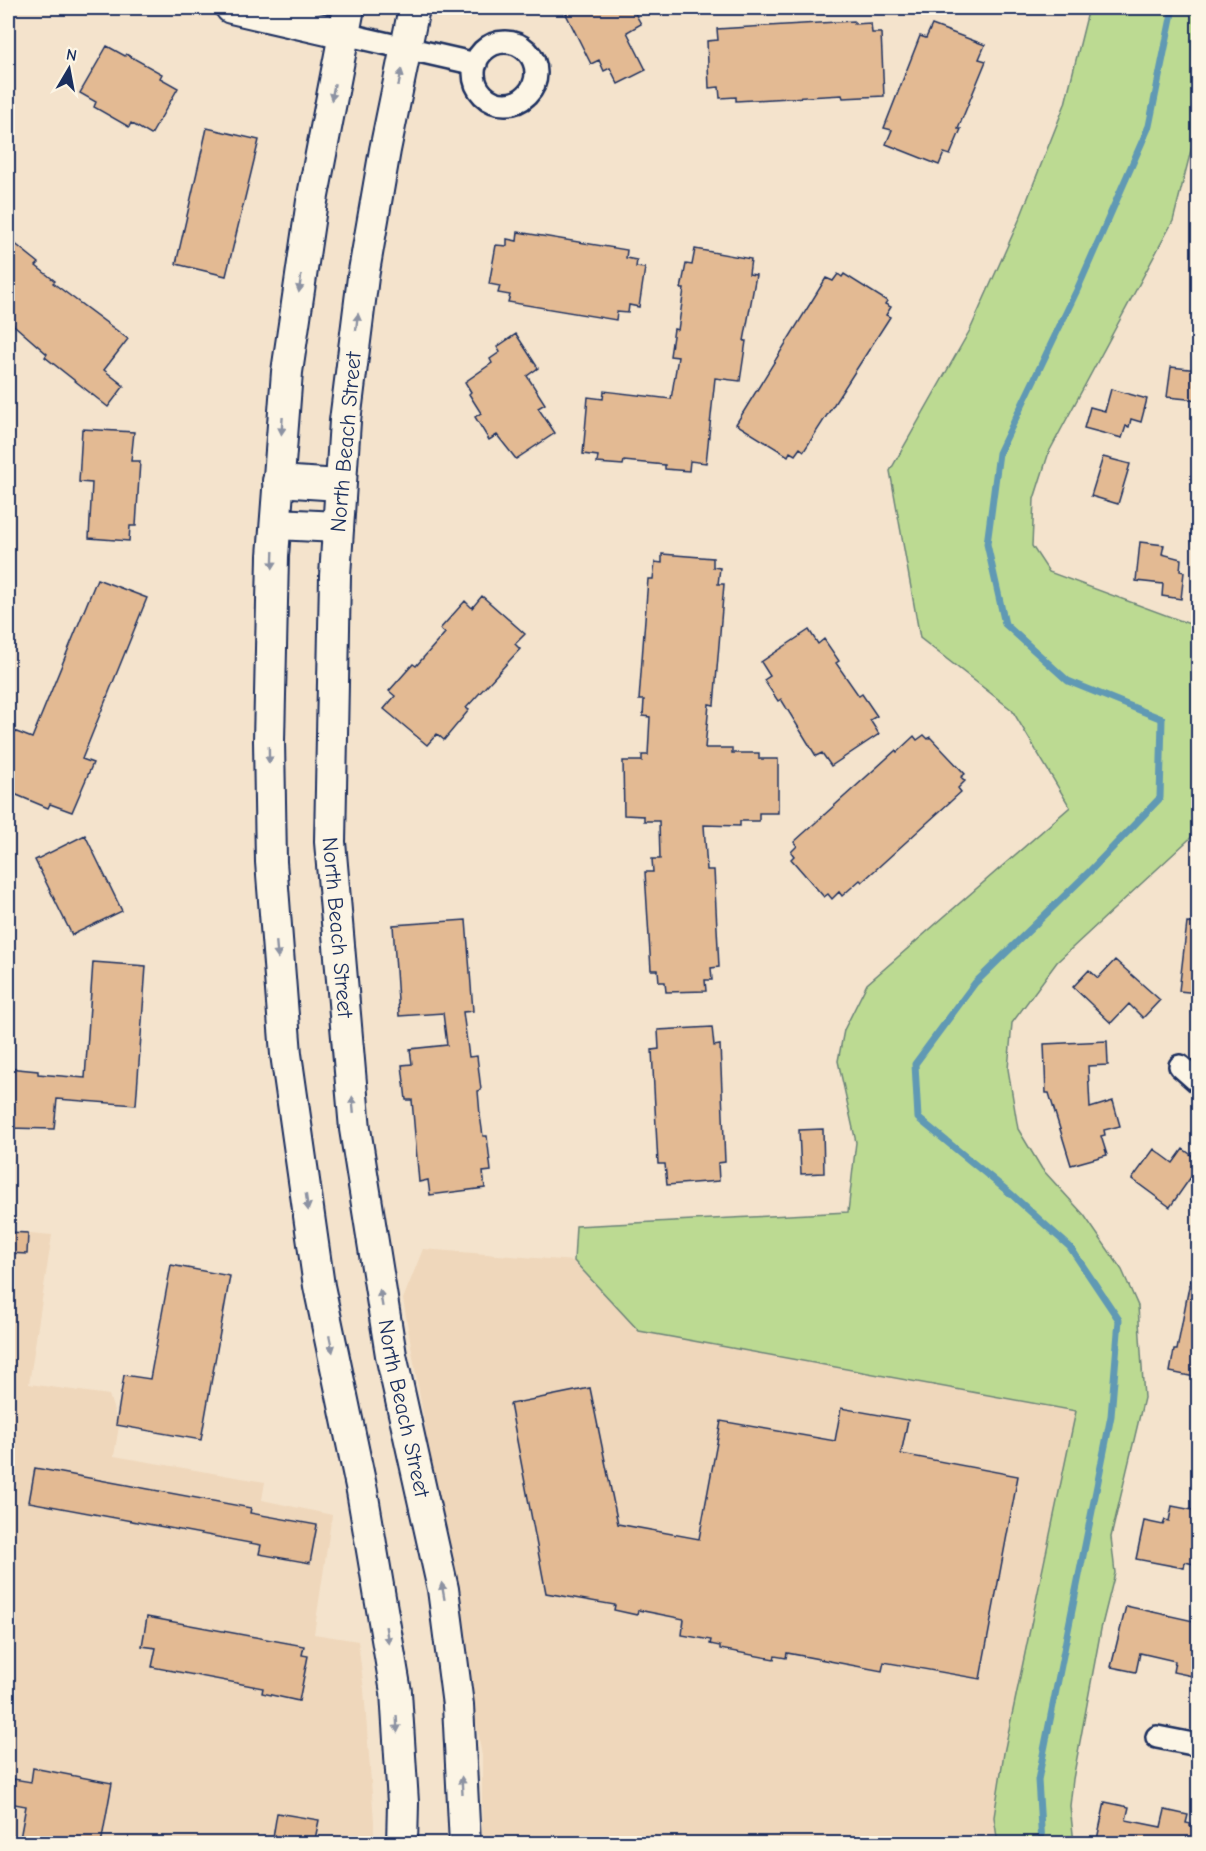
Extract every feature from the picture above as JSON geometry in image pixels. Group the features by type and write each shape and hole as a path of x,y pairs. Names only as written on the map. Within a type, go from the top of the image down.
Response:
{"main road":[{"path":"231,8 346,21 312,201 287,372 273,556 269,752 272,862 286,1054 319,1286 362,1491 396,1692 403,1803 402,1844"},
{"name":"North Beach Street","path":"414,8 385,150 363,277 345,421 338,527 330,842 355,1129 391,1355 443,1589 458,1705 465,1844"},
{"path":"278,481 340,485"},
{"path":"276,524 338,527"}],"street":[{"path":"346,21 406,47 476,64"},
{"path":"1180,1066 1198,1082"},
{"path":"1157,1737 1198,1745"}],"shaded area":[{"path":"8,1231 52,1235 29,1384 109,1395 119,1426 114,1456 265,1482 262,1500 332,1515 314,1634 358,1641 364,1690 374,1843 8,1843"},
{"path":"423,1249 574,1261 639,1331 949,1385 1076,1411 1004,1753 994,1817 998,1843 482,1843 482,1756 403,1299"}],"green space":[{"path":"1089,8 1198,8 1198,123 1173,221 1049,452 1034,499 1032,546 1049,572 1198,627 1198,831 1057,962 1012,1023 1008,1069 1018,1129 1042,1169 1084,1215 1122,1270 1138,1306 1144,1398 1111,1537 1115,1573 1101,1629 1073,1779 1070,1806 1074,1843 998,1844 994,1817 1004,1753 1076,1411 639,1331 574,1261 576,1226 848,1212 856,1142 838,1061 844,1030 867,984 1070,807 1012,710 920,638 890,471 970,330 1020,218 1065,104"}],"building":[{"path":"563,8 632,8 641,24 627,32 646,70 618,84 610,68 604,71 599,60 591,64"},
{"path":"854,21 854,24 871,23 872,33 881,33 884,96 843,98 842,95 736,101 736,97 720,98 719,87 709,88 707,41 718,40 717,29"},
{"path":"932,25 985,45 979,59 986,61 958,129 961,129 950,155 944,153 939,165 886,144 892,130 884,128 920,36 926,38"},
{"path":"107,46 162,74 160,78 178,88 151,135 131,123 129,127 94,107 96,102 80,93"},
{"path":"207,128 259,140 226,276 176,264"},
{"path":"518,232 627,250 626,258 637,260 636,267 645,268 639,307 629,305 628,313 617,312 616,320 508,302 510,295 498,293 500,286 489,284 496,245 507,246 507,239 517,241"},
{"path":"8,238 39,263 36,266 55,281 53,283 128,339 104,370 124,386 108,407 45,357 47,354 8,320"},
{"path":"695,249 751,259 749,274 756,275 744,341 746,341 740,381 715,378 706,463 690,461 689,471 665,469 665,465 624,461 623,465 597,463 598,456 583,454 588,397 603,399 604,391 671,399 678,357 670,356 674,329 678,330 684,289 681,289 686,264 692,265"},
{"path":"838,274 842,277 844,274 887,301 885,304 891,307 886,315 890,317 804,451 800,448 795,455 790,452 788,456 736,424 826,278 833,281"},
{"path":"516,334 538,368 527,376 545,404 538,408 555,433 516,459 497,435 489,440 475,417 481,413 469,394 471,392 465,382 492,363 490,359 500,352 497,347"},
{"path":"1171,367 1198,370 1198,400 1167,397"},
{"path":"1111,389 1147,399 1141,422 1131,419 1122,438 1084,428 1090,407 1105,411"},
{"path":"82,429 134,432 131,461 140,461 136,526 130,526 129,541 89,538 92,483 79,482"},
{"path":"1103,457 1130,464 1118,504 1091,496"},
{"path":"1140,542 1164,545 1162,554 1181,559 1180,571 1184,572 1181,599 1162,596 1163,584 1136,581"},
{"path":"662,554 713,558 713,567 720,568 718,584 724,584 714,705 709,704 705,748 732,748 732,753 759,753 759,759 778,759 778,813 759,813 759,821 740,821 740,826 704,825 707,870 714,870 719,967 711,968 712,980 705,980 706,991 666,992 665,982 659,982 658,970 651,970 645,872 653,872 652,859 660,859 659,821 644,821 644,816 624,815 623,761 642,761 642,755 648,755 650,717 643,716 644,700 639,700 648,579 653,579 655,562 662,563"},
{"path":"97,579 147,598 82,759 93,763 72,812 50,804 48,808 12,793 14,789 8,787 8,747 14,731 32,738"},
{"path":"482,596 525,634 515,644 520,649 466,708 469,710 444,740 437,734 427,745 384,709 395,696 389,691 413,664 416,666 445,633 440,629 465,601 472,608"},
{"path":"809,630 818,644 824,639 839,661 836,663 859,696 862,694 877,716 870,720 879,734 831,766 822,753 816,756 781,699 778,701 764,680 770,676 761,662"},
{"path":"924,735 928,739 930,737 965,774 961,777 965,781 958,788 961,792 862,882 860,880 842,896 839,892 832,899 828,894 824,897 791,859 794,856 791,852 797,846 794,842 896,750 897,752 914,736 917,740"},
{"path":"85,835 122,911 72,935 35,860"},
{"path":"466,920 473,1011 463,1012 469,1057 477,1056 481,1090 478,1091 480,1115 483,1136 487,1136 491,1171 483,1172 485,1188 430,1195 428,1180 419,1182 412,1100 406,1100 402,1065 412,1064 410,1049 447,1045 443,1013 399,1016 393,925"},
{"path":"1187,923 1198,924 1198,993 1179,991"},
{"path":"1115,960 1160,1000 1143,1018 1129,1004 1111,1023 1073,987 1089,970 1098,978"},
{"path":"93,962 146,966 136,1105 57,1099 54,1129 8,1128 8,1068 38,1071 38,1074 85,1078"},
{"path":"712,1027 714,1046 720,1045 725,1162 718,1163 719,1181 667,1185 665,1164 658,1164 652,1050 659,1049 658,1030"},
{"path":"1107,1041 1108,1065 1088,1066 1090,1108 1113,1101 1120,1126 1104,1130 1105,1135 1101,1136 1107,1155 1071,1165 1049,1093 1046,1093 1044,1044"},
{"path":"823,1129 824,1173 801,1174 799,1130"},
{"path":"1154,1149 1173,1163 1183,1149 1198,1160 1198,1167 1170,1207 1132,1179"},
{"path":"8,1232 28,1233 27,1254 8,1253"},
{"path":"171,1265 230,1276 201,1440 116,1425 124,1375 150,1379"},
{"path":"1190,1281 1198,1282 1198,1356 1195,1377 1170,1372 1174,1350 1177,1350"},
{"path":"590,1388 618,1524 699,1539 721,1421 835,1441 841,1408 908,1420 901,1454 1018,1476 980,1679 884,1662 882,1671 787,1653 786,1658 775,1656 774,1659 720,1649 720,1646 710,1644 711,1640 682,1635 684,1619 638,1610 637,1615 614,1610 615,1605 546,1593 510,1404"},
{"path":"35,1468 251,1508 250,1513 317,1525 310,1563 259,1554 261,1545 29,1502"},
{"path":"1172,1506 1198,1511 1198,1565 1185,1562 1184,1568 1136,1559 1144,1521 1163,1525 1165,1520 1169,1521"},
{"path":"1126,1606 1198,1622 1197,1677 1173,1672 1175,1661 1140,1653 1136,1672 1111,1667"},
{"path":"147,1617 304,1646 302,1655 308,1656 299,1701 262,1693 263,1688 152,1667 156,1648 142,1646"},
{"path":"33,1768 112,1783 101,1844 19,1844 26,1806 9,1803 14,1779 31,1782"},
{"path":"1105,1802 1129,1807 1126,1820 1161,1827 1165,1810 1188,1815 1186,1823 1198,1828 1198,1844 1096,1844"},
{"path":"277,1813 319,1820 314,1844 272,1844"}],"waterway":[{"path":"1042,1844 1038,1780 1111,1416 1119,1320 1070,1247 1011,1194 918,1118 915,1064 975,983 1090,871 1160,798 1162,719 1068,681 1005,624 987,544 999,453 1077,290 1149,126 1173,8"}]}
